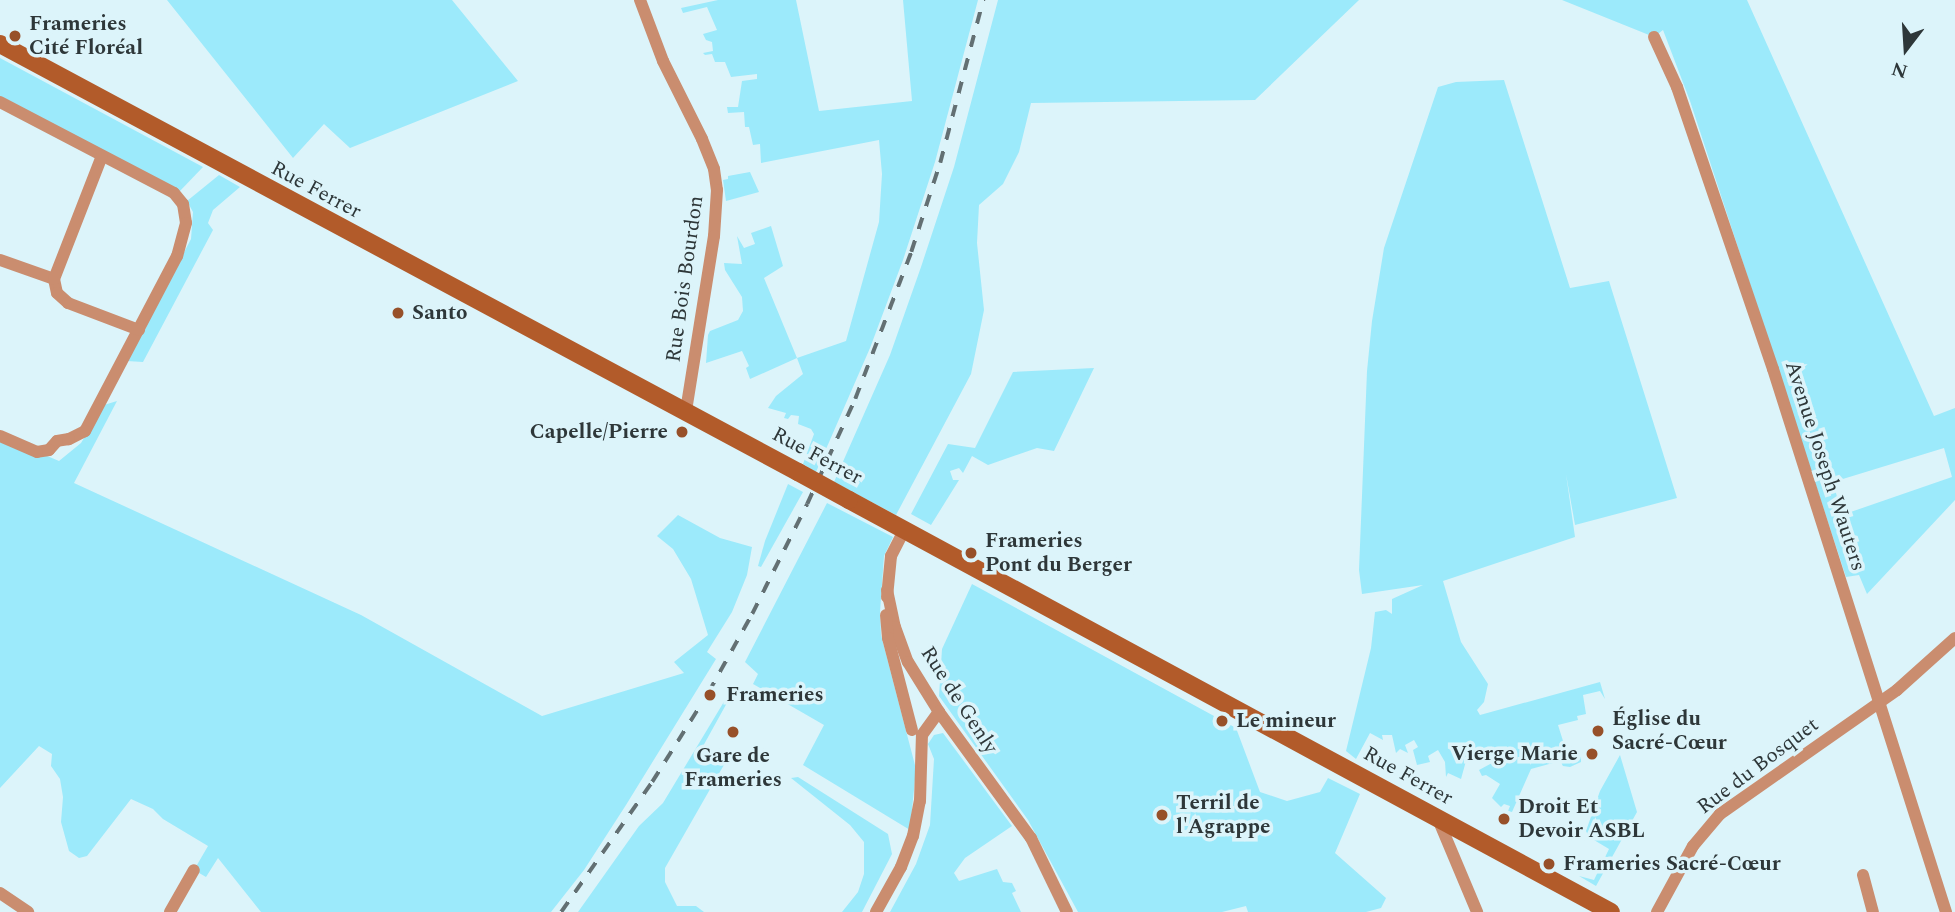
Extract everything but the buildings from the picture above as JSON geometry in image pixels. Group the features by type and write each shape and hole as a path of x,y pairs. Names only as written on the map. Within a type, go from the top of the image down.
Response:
{"main road":[{"name":"Rue Ferrer","path":"0,44 1611,912"}],"street":[{"name":"Rue Bois Bourdon","path":"640,0 663,61 702,139 714,169 717,190 714,236 685,411"},
{"name":"Avenue Joseph Wauters","path":"1654,37 1677,87 1709,177 1946,912"},
{"path":"0,102 174,194 185,212 181,246 85,431 69,439 57,441 49,450 37,453 0,436"},
{"path":"102,156 54,279 57,293 68,303 139,330"},
{"path":"0,260 54,279"},
{"path":"887,590 891,556 904,530"},
{"name":"Rue de Genly","path":"887,590 905,655 939,712 1031,838 1067,912"},
{"name":"Rue de Genly","path":"887,590 888,638 921,773"},
{"name":"Rue du Bosquet","path":"1657,912 1693,846 1720,814 1897,690 1955,638"},
{"path":"912,730 911,716 915,707 929,697"},
{"path":"876,912 901,867 913,836 921,773 922,735 939,712"},
{"path":"1438,819 1477,912"},
{"path":"170,912 194,870"},
{"path":"1863,875 1873,912"},
{"path":"0,893 28,912"}],"shaded area":[{"path":"167,0 452,0 518,81 350,148 324,124 293,158"},
{"path":"718,0 796,0 819,111 912,101 903,0 978,0 935,162 903,260 870,348 816,472 803,464 814,434 811,429 798,424 799,416 784,418 786,413 768,408 776,396 803,374 797,358 846,341 879,222 882,174 879,140 761,163 760,144 753,145 749,127 745,127 744,112 728,113 727,107 738,107 742,81 757,79 757,74 731,77 725,62 715,62 712,54 705,55 703,53 713,51 712,42 706,40 703,34 717,30 707,7 683,13 681,8"},
{"path":"998,0 1359,0 1255,100 1031,103 1019,152 1003,184 979,205 977,243 984,310 971,374 896,515 834,482 890,355 921,267 954,167"},
{"path":"1562,0 1747,0 1934,416 1955,408 1955,500 1867,594 1859,575 1846,577 1690,101 1663,30 1654,37","holes":["1944,448 1952,477 1842,515 1833,482"]},
{"path":"0,58 203,167 179,192 0,97"},
{"path":"1504,80 1570,288 1609,281 1677,498 1575,525 1566,474 1575,537 1443,581 1461,642 1488,684 1484,702 1477,710 1480,715 1600,682 1605,699 1600,691 1583,695 1586,714 1577,716 1578,720 1558,725 1569,760 1581,757 1581,762 1570,767 1563,766 1560,761 1531,769 1512,812 1508,811 1510,806 1504,804 1501,807 1492,798 1500,784 1486,775 1482,776 1479,770 1492,763 1485,750 1466,761 1461,779 1448,773 1446,777 1445,762 1438,750 1428,756 1430,762 1417,765 1413,750 1418,747 1414,740 1405,745 1408,753 1400,749 1396,753 1392,735 1382,735 1383,740 1370,733 1356,759 1346,751 1371,648 1375,612 1386,610 1392,614 1392,599 1423,585 1362,594 1359,570 1367,371 1384,248 1438,87 1456,82"},
{"path":"750,172 759,192 726,201 723,180 728,179 728,176"},
{"path":"219,175 240,187 213,210 208,223 213,230 143,362 127,361 191,239 193,212 187,201"},
{"path":"771,226 783,266 764,278 797,358 750,379 746,368 749,366 742,351 706,363 710,331 738,320 743,311 742,297 725,270 724,263 742,264 737,236 744,248 755,244 751,233"},
{"path":"1094,368 1054,451 1037,448 988,465 972,456 963,473 959,468 950,471 953,480 959,480 931,525 911,514 948,444 975,448 1013,372"},
{"path":"117,401 74,483 361,615 542,716 684,673 674,662 708,635 691,579 673,549 657,536 678,515 720,538 752,547 747,575 732,612 707,652 716,659 584,870 551,912 261,912 218,858 206,877 194,870 208,846 163,819 153,809 131,799 87,856 79,858 69,851 61,822 63,797 60,779 51,766 52,754 39,746 0,788 0,436 59,461 81,443 104,405"},
{"path":"788,484 803,492 761,567 758,566 765,541"},
{"path":"827,503 893,537 884,556 881,635 916,769 910,830 803,765 824,725 753,684 758,674 745,662"},
{"path":"972,584 1236,728 1260,792 1287,801 1320,792 1328,778 1360,794 1335,853 1386,898 1381,908 1366,912 1248,912 1246,906 1222,912 1078,912 1028,820 939,696 942,649"},
{"path":"725,700 728,701 702,748 725,763 665,868 665,882 677,906 696,906 704,912 578,912 639,826 663,803"},
{"path":"943,733 1012,826 965,858 954,873 959,881 997,869 1003,882 1012,883 1016,891 1012,893 1021,912 890,912 916,864 930,825 934,759 928,744 934,735"},
{"path":"1620,755 1637,812 1596,886 1579,876 1594,880 1609,849 1589,837 1586,831 1600,791"},
{"path":"798,777 888,834 892,854 862,912 842,912 858,892 864,874 864,842 850,825 791,778"}],"railway":[{"path":"561,912 652,782 708,693 752,614 807,504 855,399 911,252 940,163 983,0"}],"place":[{"name":"Frameries Cité Floréal","path":"15,36"},
{"name":"Santo","path":"398,313"},
{"name":"Capelle/Pierre","path":"682,432"},
{"name":"Frameries Pont du Berger","path":"971,553"},
{"name":"Frameries","path":"710,695"},
{"name":"Le mineur","path":"1222,721"},
{"name":"Église du Sacré-Cœur","path":"1598,731"},
{"name":"Gare de Frameries","path":"733,732"},
{"name":"Vierge Marie","path":"1592,754"},
{"name":"Terril de l'Agrappe","path":"1162,815"},
{"name":"Droit Et Devoir ASBL","path":"1504,819"},
{"name":"Frameries Sacré-Cœur","path":"1549,864"}]}
